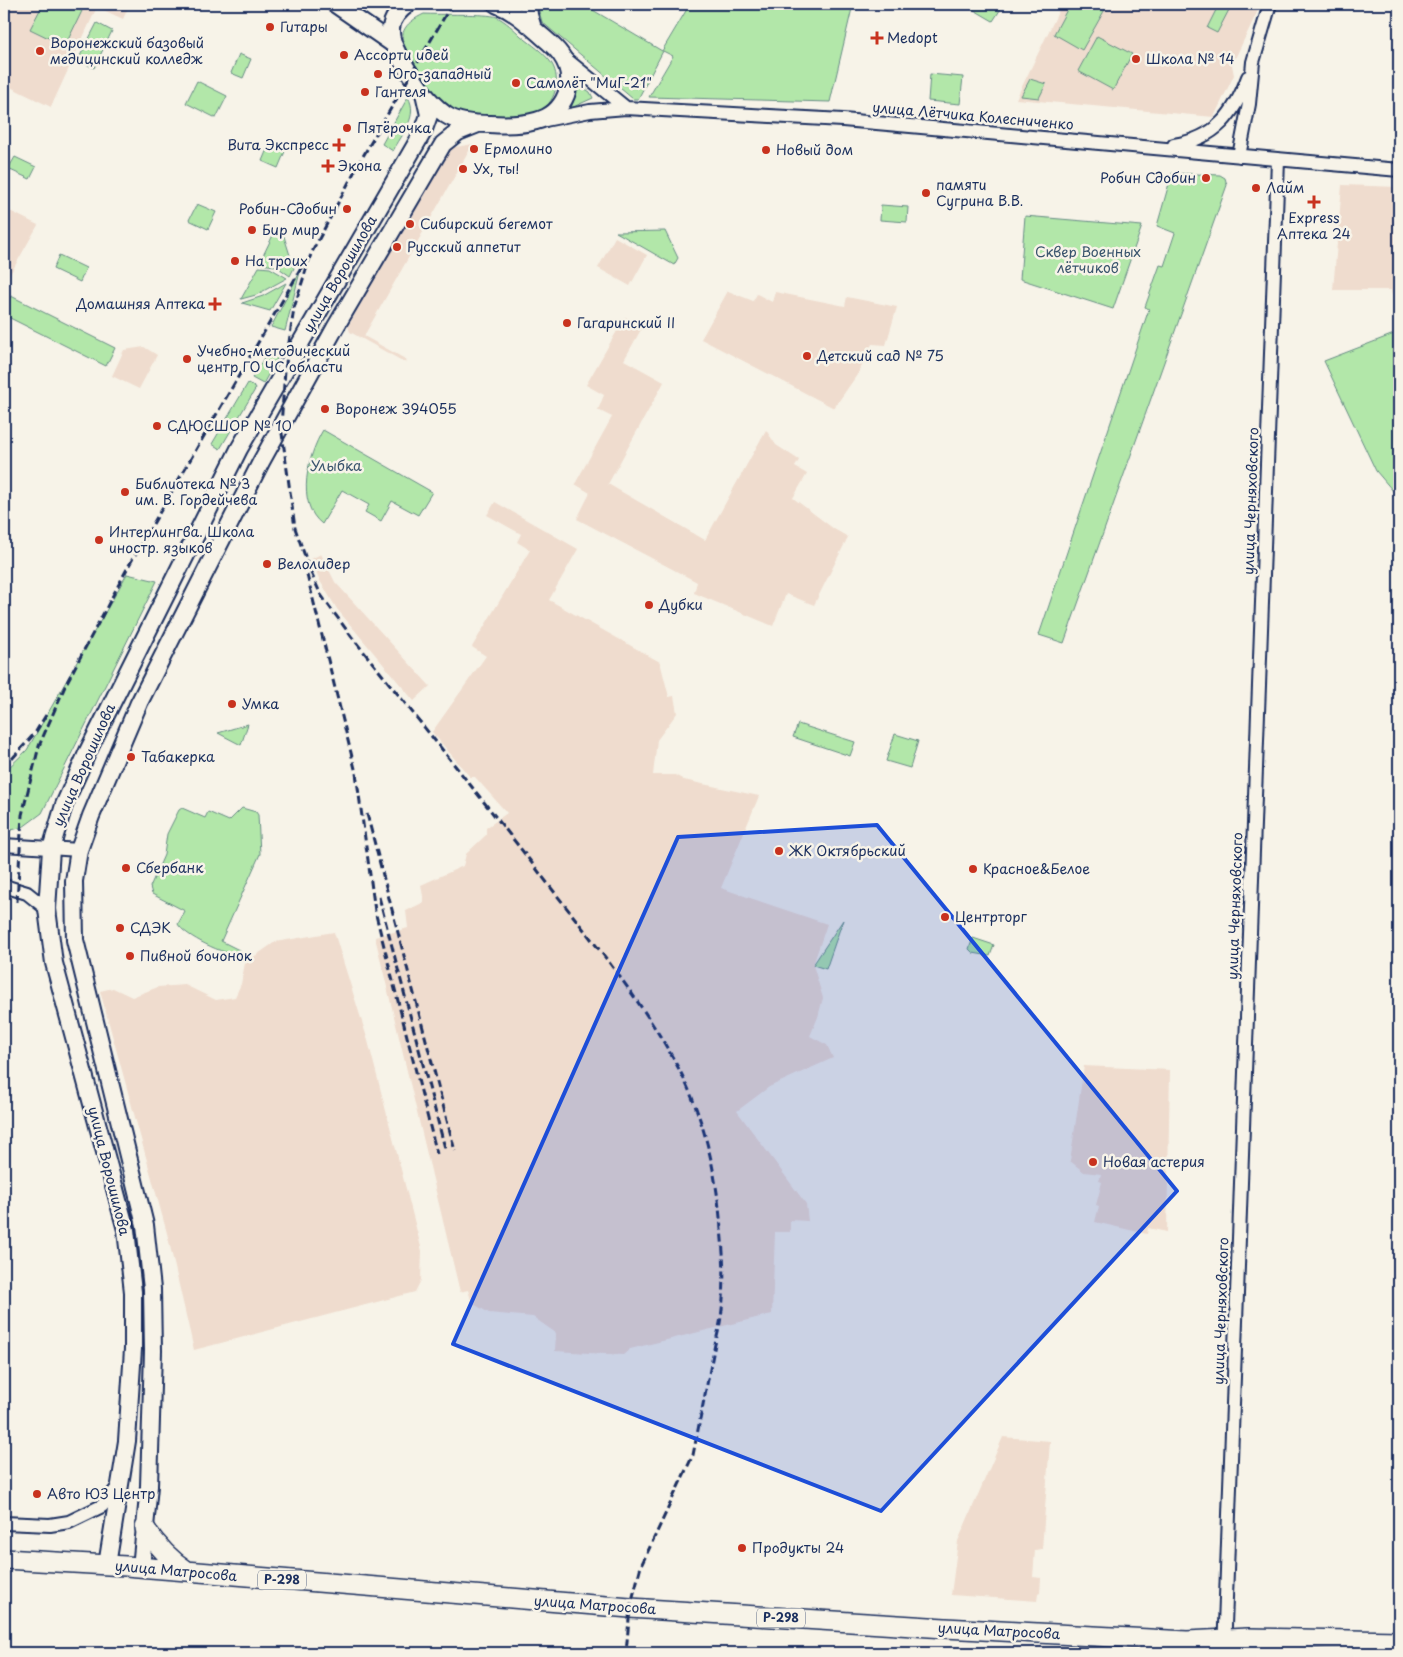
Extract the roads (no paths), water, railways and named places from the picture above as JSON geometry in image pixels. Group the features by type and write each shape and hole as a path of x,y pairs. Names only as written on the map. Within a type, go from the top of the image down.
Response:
{"highway":[{"path":"146,1528 156,1545 188,1571"},
{"name":"улица Матросова","path":"4,1559 188,1571 669,1611 1187,1641 1222,1648 1399,1641"}],"main road":[{"path":"335,4 393,44"},
{"path":"393,44 390,27 397,12 408,4"},
{"name":"улица Ворошилова","path":"393,44 424,93 448,116 478,124 508,125 537,121 551,114 562,104 568,92 570,80 568,69 562,56 533,28 512,11 496,4"},
{"path":"528,4 528,15 533,28"},
{"name":"улица Ворошилова","path":"107,1565 127,1441 133,1350 133,1292 126,1230 54,964 47,909 47,881 51,849 64,805 88,751 239,449 423,132 428,115 424,93"},
{"name":"улица Ворошилова","path":"142,1568 149,1486 153,1350 152,1289 145,1225 75,940 74,881 78,850 139,703 199,582 287,415 443,144 458,132 478,124"}],"street":[{"path":"1158,148 1199,140 1213,131 1234,106 1253,62 1270,4"},
{"path":"562,56 626,108"},
{"path":"1240,156 1249,104 1253,62"},
{"name":"улица Лётчика Колесниченко","path":"537,121 590,111 626,108 843,120 1399,170"},
{"name":"улица Черняховского","path":"1222,1648 1278,160"},
{"path":"4,845 78,850"},
{"path":"4,886 27,893 47,909"},
{"path":"4,1523 50,1525 68,1522 102,1506 121,1484"}],"railway":[{"path":"452,4 359,163 311,254 294,308 285,370 281,426 295,528 321,595 351,636 512,838 631,993 666,1045 681,1073 697,1110 709,1149 719,1209 724,1273 723,1302 719,1330 693,1455 641,1566 630,1608 626,1653"},
{"path":"17,902 22,815 39,746 66,684 128,567 303,265"},
{"path":"307,575 356,773 375,911 437,1154"},
{"path":"4,768 35,733 46,715"},
{"path":"367,814 455,1151"},
{"path":"379,897 446,1152"}],"place":[{"name":"Гитары","path":"270,27"},
{"name":"Medopt","path":"877,38"},
{"name":"Воронежский базовый медицинский колледж","path":"40,51"},
{"name":"Ассорти идей","path":"344,55"},
{"name":"Школа № 14","path":"1136,59"},
{"name":"Юго-западный","path":"378,74"},
{"name":"Самолёт \"МиГ-21\"","path":"516,83"},
{"name":"Гантеля","path":"365,92"},
{"name":"Пятёрочка","path":"347,128"},
{"name":"Вита Экспресс","path":"339,145"},
{"name":"Ермолино","path":"474,149"},
{"name":"Новый дом","path":"766,150"},
{"name":"Экона","path":"328,166"},
{"name":"Ух, ты!","path":"463,169"},
{"name":"Робин Сдобин","path":"1206,178"},
{"name":"Лайм","path":"1256,188"},
{"name":"памяти Сугрина В.В.","path":"926,193"},
{"name":"Express Аптека 24","path":"1314,202"},
{"name":"Робин-Сдобин","path":"347,209"},
{"name":"Сибирский бегемот","path":"410,224"},
{"name":"Бир мир","path":"252,230"},
{"name":"Русский аппетит","path":"397,247"},
{"name":"На троих","path":"235,261"},
{"name":"Домашняя Аптека","path":"215,304"},
{"name":"Гагаринский II","path":"567,323"},
{"name":"Детский сад № 75","path":"807,356"},
{"name":"Учебно-методический центр ГО ЧС области","path":"187,359"},
{"name":"Воронеж 394055","path":"325,409"},
{"name":"СДЮСШОР № 10","path":"157,426"},
{"name":"Библиотека № 3 им. В. Гордейчева","path":"125,492"},
{"name":"Интерлингва. Школа иностр. языков","path":"99,540"},
{"name":"Велолидер","path":"267,564"},
{"name":"Дубки","path":"649,605"},
{"name":"Умка","path":"232,704"},
{"name":"Табакерка","path":"131,757"},
{"name":"ЖК Октябрьский","path":"779,851"},
{"name":"Сбербанк","path":"126,868"},
{"name":"Красное&Белое","path":"973,869"},
{"name":"Центрторг","path":"945,917"},
{"name":"СДЭК","path":"120,928"},
{"name":"Пивной бочонок","path":"130,956"},
{"name":"Новая астерия","path":"1093,1162"},
{"name":"Авто ЮЗ Центр","path":"37,1494"},
{"name":"Продукты 24","path":"742,1548"}],"park label":[{"name":"Сквер Военных лётчиков","path":"1088,260"},
{"name":"Улыбка","path":"336,466"}]}
